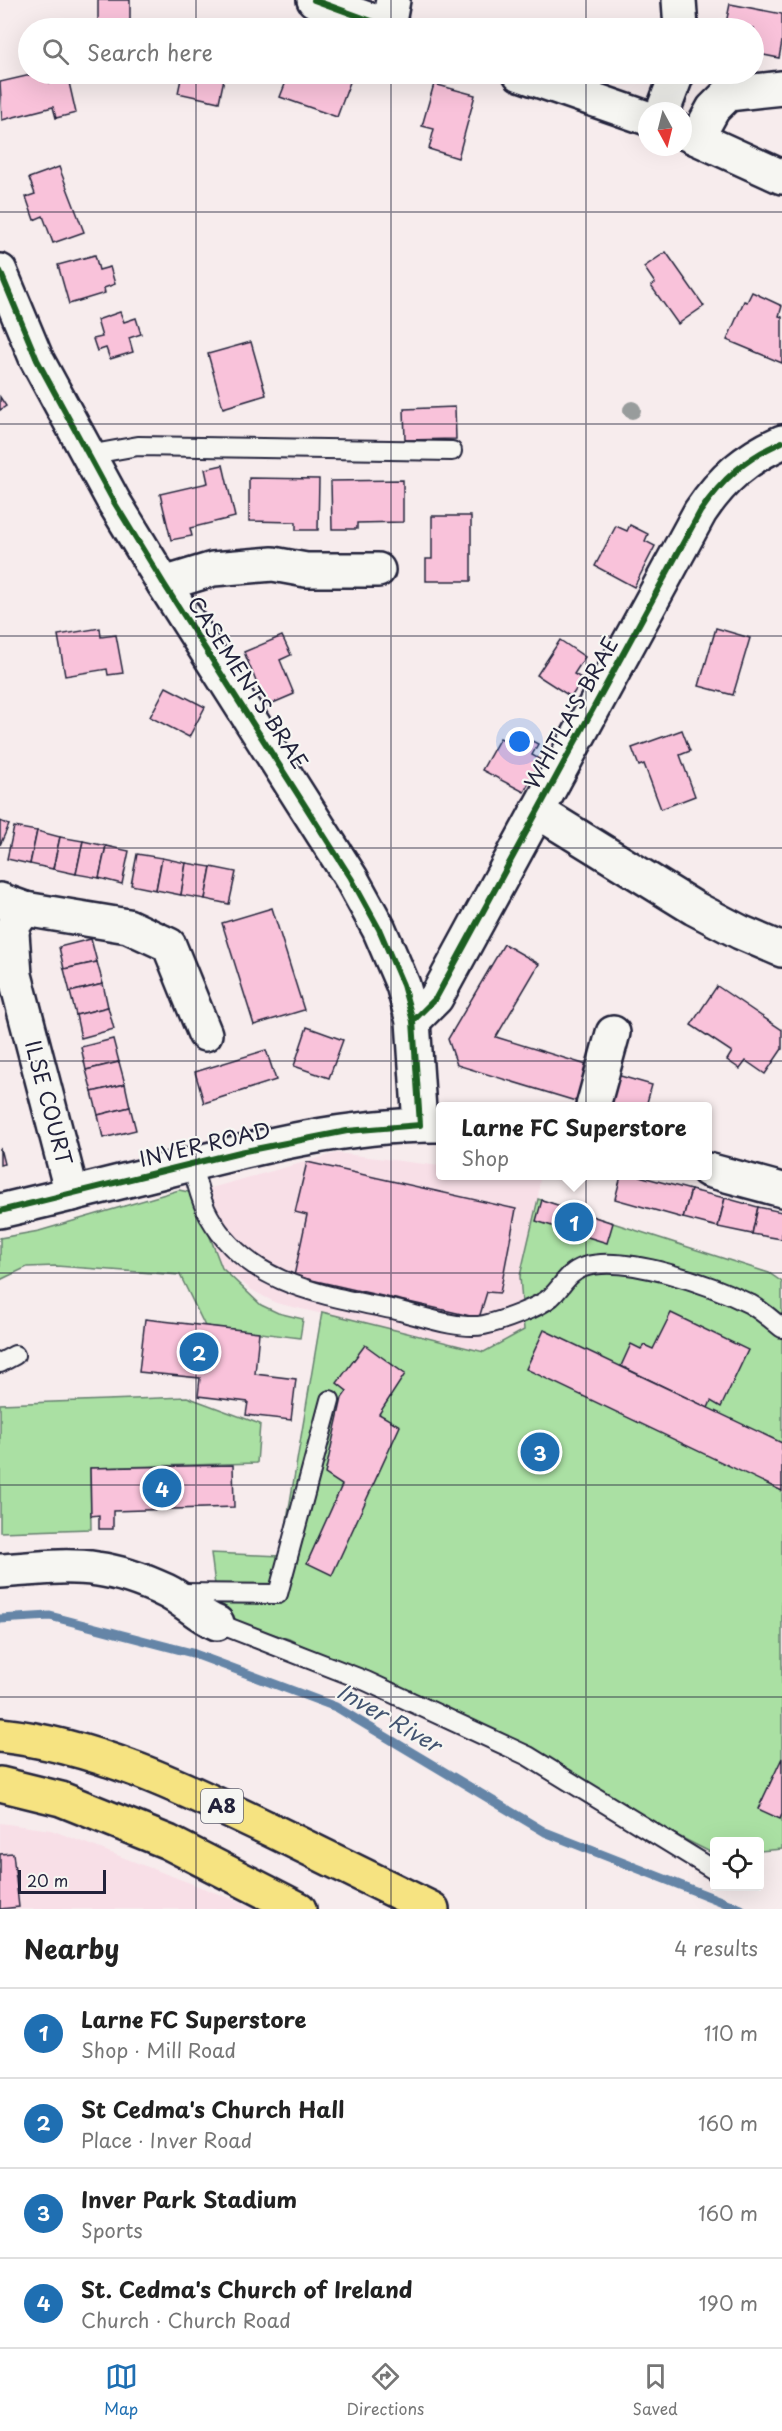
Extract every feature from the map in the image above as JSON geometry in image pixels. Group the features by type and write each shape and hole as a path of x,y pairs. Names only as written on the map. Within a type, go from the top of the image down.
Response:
{"highway":[{"name":"A8","path":"0,1735 67,1747 132,1768 204,1797 432,1909"},
{"path":"0,1784 61,1800 168,1842 299,1909"}],"street":[{"path":"314,0 391,18"},
{"path":"679,0 680,18"},
{"path":"549,84 638,115"},
{"path":"666,102 673,84"},
{"path":"692,133 728,94 782,88"},
{"path":"692,136 782,177"},
{"name":"CASEMENTS BRAE","path":"0,271 37,360 88,455 164,584 351,878 391,954 413,1021 430,1125"},
{"name":"WHITLA'S BRAE","path":"413,1021 436,998 700,512 728,475 747,460 782,442"},
{"path":"164,584 213,569 263,565 283,565 306,570 378,570"},
{"path":"537,811 694,908 740,932 782,950"},
{"name":"ILSE COURT","path":"72,1194 15,975 12,905 128,926 169,945 205,1034"},
{"path":"594,1102 613,1033"},
{"name":"INVER ROAD","path":"0,1211 240,1152 347,1131 430,1125"},
{"path":"712,1171 782,1190"},
{"path":"0,1571 53,1568 96,1569 136,1578 169,1593 202,1617 217,1623"}],"lane":[{"path":"88,455 138,446 452,452"},
{"path":"191,1164 208,1214 226,1240 274,1279 315,1293 469,1327 503,1319 541,1302 550,1297 566,1277 584,1267 611,1264 645,1268 705,1285 751,1304 782,1329"},
{"path":"169,1593 278,1594 330,1400"},
{"path":"217,1623 366,1681 528,1756 710,1868"}],"shaded area":[{"path":"337,1153 436,1165 436,1180 540,1180 538,1199 520,1276 524,1330 484,1352 276,1303 252,1290 222,1268 193,1193"},
{"path":"0,1823 51,1830 258,1909 0,1909"}],"green space":[{"path":"179,1190 193,1193 222,1268 261,1305 278,1313 303,1319 300,1338 205,1326 180,1275 56,1266 27,1267 0,1280 0,1238 39,1231"},
{"path":"538,1199 769,1273 782,1282 782,1849 764,1851 764,1837 710,1837 710,1852 289,1639 219,1617 211,1553 281,1556 322,1312 484,1352 524,1330 520,1276"},
{"path":"187,1397 260,1424 257,1463 90,1468 91,1529 0,1532 0,1404"}],"building":[{"path":"98,0 130,0 130,18 98,18"},
{"path":"730,4 782,14 782,42 779,58 764,55 764,18 727,18"},
{"path":"18,78 18,84 69,84 76,113 56,118 53,107 2,120 0,82"},
{"path":"180,84 223,84 219,102 178,93"},
{"path":"285,84 349,84 337,117 280,97"},
{"path":"434,84 475,95 458,158 429,149 434,129 422,126"},
{"path":"59,167 84,232 53,243 43,216 34,220 26,197 35,194 29,178"},
{"path":"666,252 704,306 678,324 651,286 655,283 644,267"},
{"path":"95,255 99,270 110,267 115,284 104,288 105,293 69,304 58,265"},
{"path":"752,292 782,306 779,316 782,317 782,363 727,340 744,301 747,302"},
{"path":"120,312 124,322 136,318 141,334 129,338 133,352 110,359 106,348 97,351 93,339 102,337 97,320"},
{"path":"251,342 266,395 223,408 208,354"},
{"path":"0,397 6,406 0,410"},
{"path":"455,407 456,439 405,440 404,409"},
{"path":"223,465 235,517 190,528 192,536 171,540 160,494 208,483 205,469"},
{"path":"249,478 319,479 318,530 296,530 296,522 249,521"},
{"path":"403,480 403,522 357,523 357,529 332,529 331,481"},
{"path":"432,516 471,516 471,581 426,581 426,559 432,559"},
{"path":"630,525 648,534 645,541 655,546 634,587 595,566 616,526 627,531"},
{"path":"100,628 101,637 116,635 123,673 108,675 107,669 65,676 58,635"},
{"path":"716,628 750,638 733,695 699,686"},
{"path":"282,636 291,655 280,660 294,694 266,706 244,652"},
{"path":"560,640 585,657 574,674 583,679 571,697 537,675"},
{"path":"166,687 205,707 189,737 150,717"},
{"path":"682,730 690,751 680,755 695,796 661,809 644,764 639,766 632,748"},
{"path":"519,734 538,744 532,755 541,760 524,792 482,770 500,738 513,744"},
{"path":"0,821 9,825 0,845"},
{"path":"14,827 37,831 30,864 7,859"},
{"path":"37,831 60,837 53,869 30,864"},
{"path":"60,837 83,841 76,874 53,869"},
{"path":"83,841 106,846 99,878 76,874"},
{"path":"106,846 129,851 122,884 99,878"},
{"path":"137,854 162,858 156,890 131,885"},
{"path":"162,858 186,863 181,895 156,890"},
{"path":"186,863 211,867 205,899 181,895"},
{"path":"211,867 236,872 229,904 205,899"},
{"path":"272,908 304,1010 254,1025 222,923"},
{"path":"91,939 97,962 64,969 59,947"},
{"path":"504,944 539,964 496,1037 590,1066 579,1102 457,1065 448,1039"},
{"path":"97,962 103,984 70,992 64,969"},
{"path":"103,984 108,1007 76,1015 70,992"},
{"path":"717,986 782,1030 782,1049 765,1074 746,1061 740,1069 727,1060 732,1052 691,1025"},
{"path":"108,1007 114,1029 81,1038 76,1015"},
{"path":"307,1027 343,1040 329,1078 294,1066"},
{"path":"113,1039 119,1062 86,1070 81,1047"},
{"path":"266,1050 276,1080 204,1103 195,1072"},
{"path":"119,1062 125,1084 92,1092 86,1070"},
{"path":"617,1075 652,1085 647,1102 609,1102"},
{"path":"125,1084 130,1107 98,1115 92,1092"},
{"path":"130,1107 136,1130 103,1138 98,1115"},
{"path":"0,1148 4,1164 0,1165"},
{"path":"307,1162 516,1209 500,1293 487,1292 479,1318 294,1276 307,1215 295,1212"},
{"path":"620,1180 654,1180 691,1190 683,1218 615,1199"},
{"path":"691,1190 725,1198 718,1227 683,1218"},
{"path":"725,1198 758,1207 752,1234 718,1227"},
{"path":"542,1200 613,1223 607,1243 536,1221"},
{"path":"758,1207 782,1212 782,1239 752,1234"},
{"path":"671,1313 748,1350 721,1407 711,1401 708,1408 621,1366 631,1344 641,1349 644,1345 653,1349"},
{"path":"145,1319 259,1332 255,1374 296,1379 291,1420 246,1415 248,1402 198,1396 200,1378 139,1372"},
{"path":"544,1330 782,1443 782,1491 526,1369"},
{"path":"365,1345 405,1374 379,1414 400,1426 332,1575 307,1563 342,1485 325,1474 342,1398 347,1391 337,1383"},
{"path":"233,1465 234,1507 113,1511 113,1529 99,1529 99,1515 91,1516 90,1468"},
{"path":"782,1758 782,1814 780,1819 758,1809"},
{"path":"13,1853 19,1907 0,1909 0,1854"}],"waterway":[{"name":"Inver River","path":"0,1619 50,1616 192,1653 336,1707 545,1832 741,1909"}],"cycle path":[{"path":"314,0 363,18"},
{"path":"0,271 37,360 114,502 351,878 379,929 403,985 413,1021 420,1125 347,1131 240,1152 0,1211"},
{"path":"413,1021 436,998 700,512 717,489 746,462 782,442"}],"place":[{"name":"Larne FC Superstore","path":"574,1222"},
{"name":"St Cedma's Church Hall","path":"199,1352"},
{"name":"Inver Park Stadium","path":"540,1452"},
{"name":"St. Cedma's Church of Ireland","path":"162,1488"}]}
